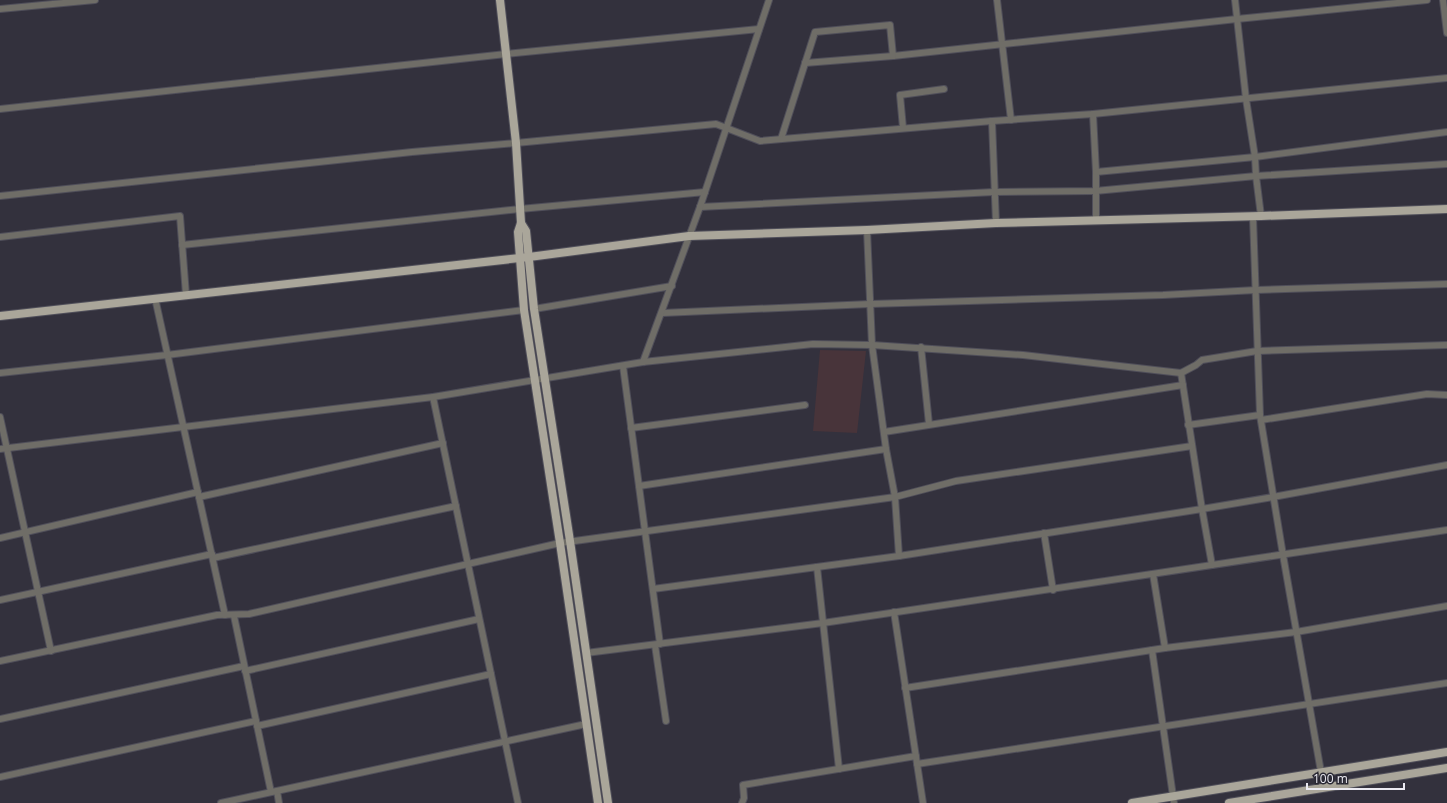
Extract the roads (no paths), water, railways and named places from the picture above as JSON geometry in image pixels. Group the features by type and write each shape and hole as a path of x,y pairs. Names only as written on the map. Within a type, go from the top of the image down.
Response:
{"main road":[{"path":"500,0 516,143 521,224 526,231 524,310 598,803"},
{"path":"0,316 525,258 689,236 867,230 996,223 1257,217 1447,209"},
{"path":"525,258 570,541 608,803"},
{"path":"1132,803 1174,800 1321,772 1447,752"},
{"path":"1228,803 1266,800 1447,768"}],"street":[{"path":"0,9 95,0"},
{"path":"643,362 662,314 700,207 769,0"},
{"path":"997,0 1011,120"},
{"path":"1235,0 1246,99 1255,157 1257,217 1257,351 1261,417 1273,497 1321,772"},
{"path":"805,63 893,56 1427,0"},
{"path":"1443,0 1447,33"},
{"path":"781,139 815,32 890,25 893,56"},
{"path":"0,110 506,54 759,29"},
{"path":"0,196 412,152 716,124 760,141 903,128 1093,114 1447,78"},
{"path":"903,128 900,95 944,89"},
{"path":"1093,114 1096,172 1096,221"},
{"path":"992,121 996,223"},
{"path":"1096,172 1255,157 1447,132"},
{"path":"700,207 994,192 1095,191 1256,176 1447,164"},
{"path":"182,245 520,209 705,192"},
{"path":"0,237 180,216 186,295"},
{"path":"867,230 872,345 886,449 895,497 899,556"},
{"path":"662,314 870,304 1447,284"},
{"path":"534,309 672,286"},
{"path":"155,298 225,615"},
{"path":"0,373 167,355 524,310"},
{"path":"0,449 433,397 643,362 813,344 872,345 1024,355 1181,373 1202,360 1257,351 1447,345"},
{"path":"920,348 929,424"},
{"path":"623,366 653,589 666,721"},
{"path":"1181,373 1188,425 1212,565"},
{"path":"884,432 1183,385"},
{"path":"1188,425 1261,417 1427,394 1447,395"},
{"path":"433,397 518,803"},
{"path":"632,428 805,405"},
{"path":"0,417 52,651"},
{"path":"0,538 443,443"},
{"path":"0,661 217,615 234,616 249,614 570,541 895,497 956,481 1192,446"},
{"path":"639,486 886,449"},
{"path":"653,589 899,556 1202,509 1447,464"},
{"path":"0,600 456,506"},
{"path":"586,653 823,623 1053,590 1447,530"},
{"path":"1044,533 1053,590"},
{"path":"817,567 839,769"},
{"path":"1153,574 1165,648"},
{"path":"905,688 1165,648 1296,632 1447,606"},
{"path":"894,612 923,803"},
{"path":"234,616 257,724 274,792 280,803"},
{"path":"0,719 479,619"},
{"path":"1152,650 1174,800"},
{"path":"0,777 491,674"},
{"path":"917,764 1447,683"},
{"path":"221,803 586,724"},
{"path":"742,803 744,798 743,785 916,756"}]}
